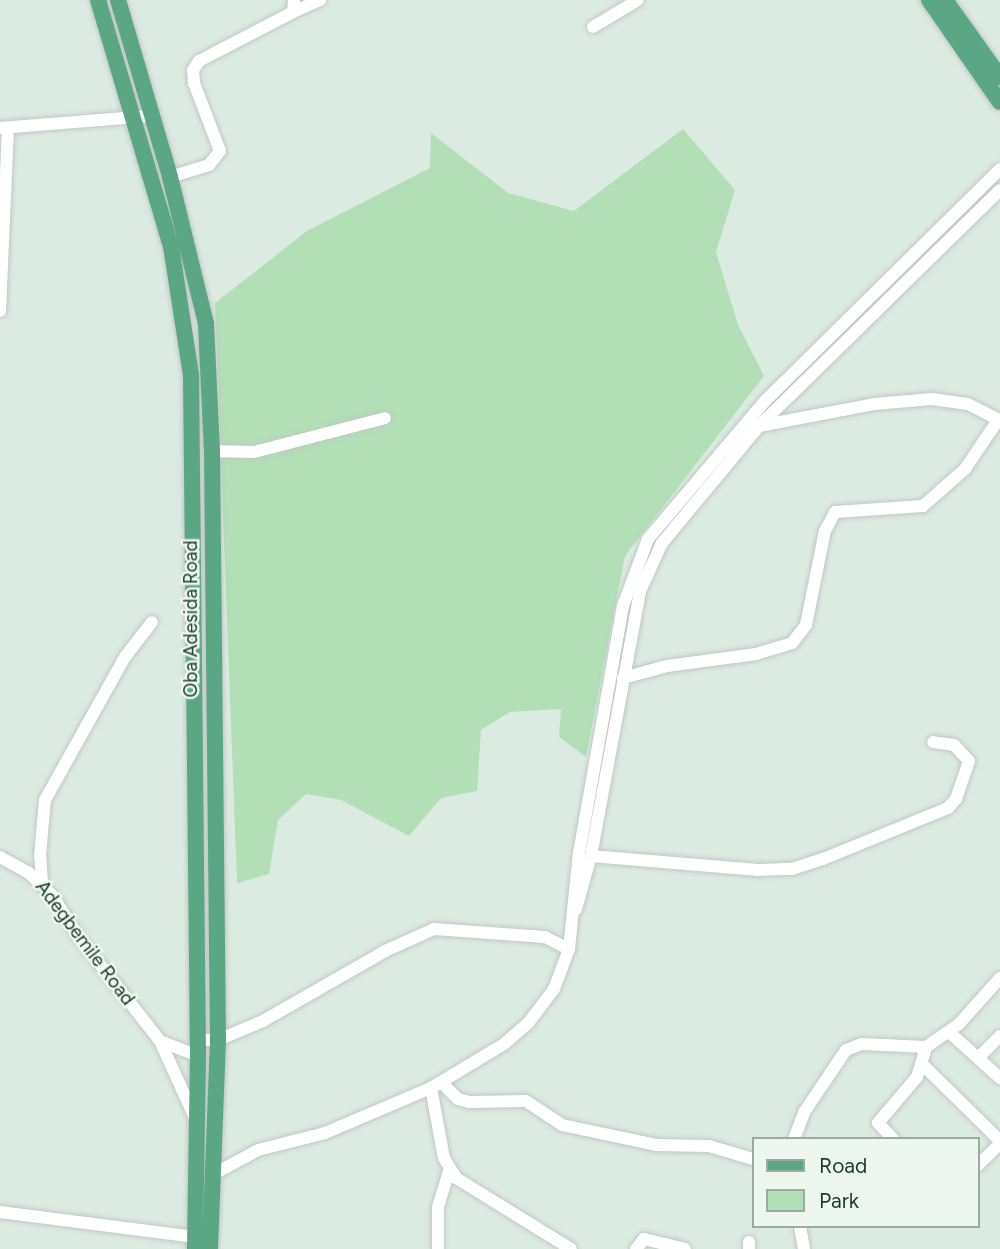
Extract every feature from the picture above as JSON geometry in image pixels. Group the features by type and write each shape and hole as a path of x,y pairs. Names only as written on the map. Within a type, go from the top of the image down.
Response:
{"main road":[{"name":"Oba Adesida Road","path":"98,0 142,118 170,177 206,324 212,451 218,1040 210,1249"},
{"name":"Oba Adesida Road","path":"118,0 171,246 191,375 198,1049 195,1243"},
{"path":"929,0 1000,103"},
{"path":"944,0 1000,78"}],"street":[{"path":"170,177 209,165 220,151 194,83 193,70 199,61 294,6 320,0"},
{"path":"593,27 638,0"},
{"path":"0,311 4,128 142,118"},
{"path":"212,1175 258,1150 325,1133 436,1085 504,1044 529,1022 554,989 569,949 579,853 623,606 648,539 766,400 1000,169"},
{"path":"545,937 573,919 591,856 622,678 640,591 651,563 695,498 759,426 1000,190"},
{"path":"622,678 667,666 756,654 792,643 806,625 825,531 835,512 923,506 965,469 999,420 968,404 932,399 874,404 759,426"},
{"path":"212,451 254,452 385,418"},
{"path":"42,883 40,855 45,800 125,657 152,622"},
{"path":"591,856 758,870 792,869 823,859 948,808 956,799 969,761 954,745 933,742"},
{"name":"Adegbemile Road","path":"0,857 42,883 79,939 160,1041 196,1120"},
{"path":"160,1041 198,1049 263,1021 422,933 446,930 545,937 569,949"},
{"path":"795,1137 805,1111 846,1050 862,1044 926,1047 949,1032 1000,978"},
{"path":"949,1032 1000,1078"},
{"path":"978,1058 1000,1035"},
{"path":"890,1137 878,1123 923,1065 926,1047"},
{"path":"923,1065 1000,1142 979,1164"},
{"path":"436,1085 458,1099 469,1102 526,1101 562,1125 656,1145 709,1146 752,1159"},
{"path":"436,1085 449,1170 438,1207 438,1249"},
{"path":"449,1170 571,1249"},
{"path":"0,1212 195,1243"},
{"path":"800,1228 804,1249"},
{"path":"636,1249 644,1239 685,1249"}],"green space":[{"path":"683,129 735,190 716,252 738,325 764,376 625,556 586,757 559,737 561,709 510,712 481,730 477,791 441,798 409,836 341,800 306,794 278,820 269,874 237,883 215,303 307,231 430,168 431,133 508,193 574,211"}]}
